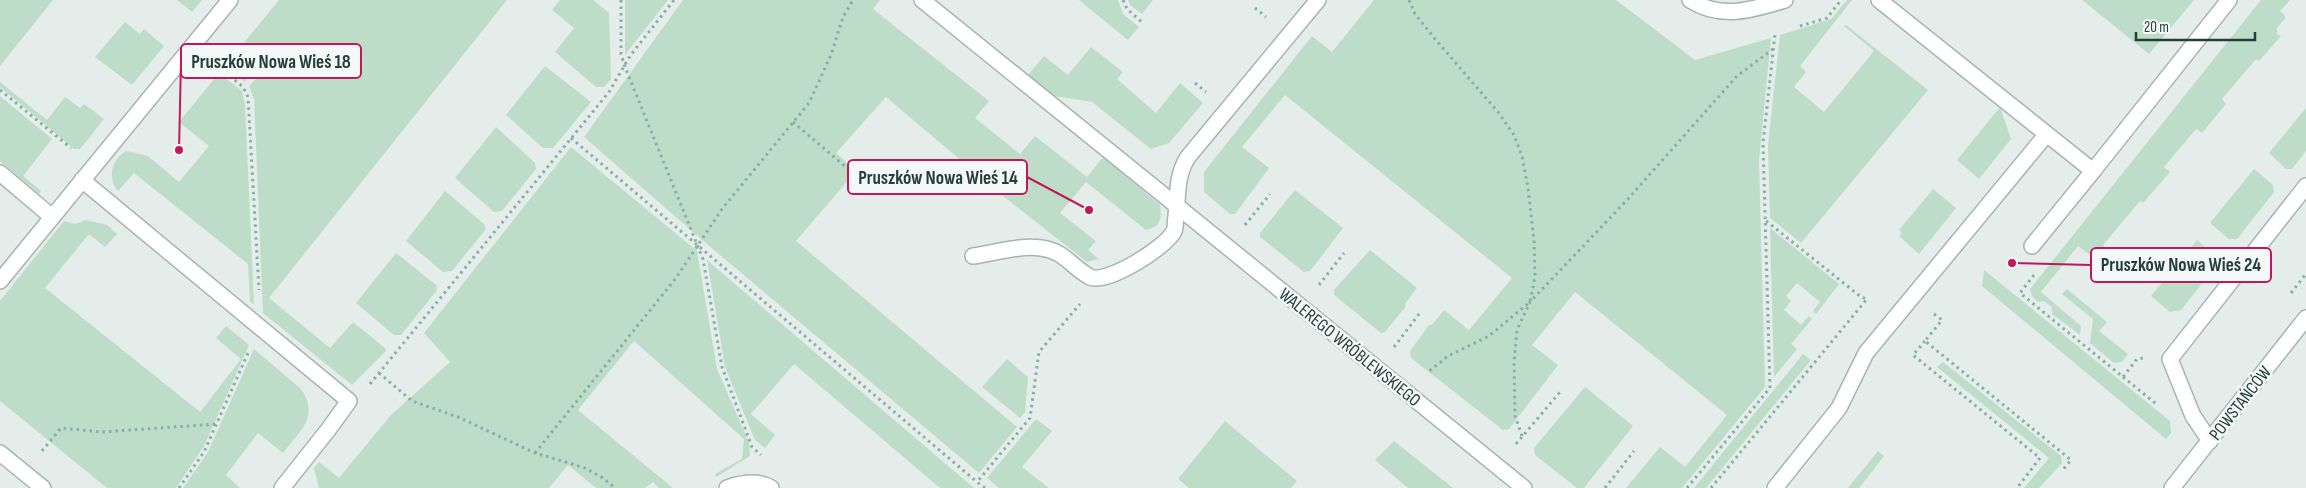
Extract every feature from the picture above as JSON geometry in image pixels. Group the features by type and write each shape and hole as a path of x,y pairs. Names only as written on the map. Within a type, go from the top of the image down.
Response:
{"street":[{"path":"0,281 230,0"},
{"name":"WALEREGO WRÓBLEWSKIEGO","path":"922,0 1524,488"},
{"path":"973,256 1026,247 1042,248 1055,251 1090,277 1097,279 1128,266 1168,240 1174,230 1179,179 1182,167 1188,157 1318,0"},
{"path":"1690,0 1711,10 1728,12 1748,11 1785,0"},
{"path":"1880,0 2093,171"},
{"path":"2032,246 2229,0"},
{"path":"1775,488 1839,408 1866,353 2046,135"},
{"path":"0,174 52,217"},
{"path":"82,180 349,401 282,488"},
{"path":"2210,441 2193,416 2170,360 2306,186"},
{"name":"POWSTAŃCÓW","path":"2179,485 2210,441 2306,318"},
{"path":"0,453 42,488"},
{"path":"727,488 744,483 762,484 771,488"}],"path":[{"path":"621,0 621,54 625,67 703,259 722,367 752,447 766,459"},
{"path":"349,401 362,394 609,92 630,56 674,0"},
{"path":"535,453 676,278 722,209 812,97 831,55 843,17 853,0"},
{"path":"1124,0 1127,9 1143,23"},
{"path":"1409,0 1415,14 1498,112 1514,135 1522,156 1534,240 1535,277 1530,302 1517,330 1514,362 1514,416 1522,436"},
{"path":"1792,29 1827,18 1841,0"},
{"path":"1255,8 1263,15"},
{"path":"1687,488 1770,388 1763,143 1775,34 1784,32"},
{"path":"179,488 204,452 260,327 248,97 243,87 194,45"},
{"path":"1424,375 1448,356 1488,336 1530,302 1628,199 1737,76 1774,48"},
{"path":"1195,83 1203,90"},
{"path":"0,90 93,166"},
{"path":"793,122 854,174"},
{"path":"571,138 985,488"},
{"path":"1241,230 1270,194"},
{"path":"1711,488 1867,299 1861,297 1765,220"},
{"path":"1315,289 1344,253"},
{"path":"2036,274 2020,293 2161,408"},
{"path":"977,482 1030,418 1040,352 1090,291 1097,279"},
{"path":"1929,309 1942,320 1913,355 2040,458 2017,488"},
{"path":"1392,349 1419,314"},
{"path":"1925,341 2071,460 2062,471"},
{"path":"2122,377 2136,359 2150,358"},
{"path":"379,373 412,401 458,417 535,453 585,468 603,478 615,488"},
{"path":"1514,447 1560,392"},
{"path":"23,472 61,428 101,432 218,424"},
{"path":"1605,488 1634,451"}],"green space":[{"path":"0,0 53,0 0,66"},
{"path":"177,0 202,0 192,12"},
{"path":"279,0 507,0 269,298 330,348 353,322 385,348 386,351 352,385 263,313 254,99 249,86 257,78 252,74 245,82 225,66"},
{"path":"560,0 593,0 609,13 611,79 604,87 596,87 555,52 574,28 552,10"},
{"path":"625,0 668,0 625,55"},
{"path":"683,0 880,0 873,9 989,101 975,118 1020,154 1035,136 1087,177 1103,157 1160,205 1161,214 1158,224 1146,230 1086,182 1060,213 1096,241 1088,250 1099,259 1087,262 1003,196 886,97 836,153 856,171 796,241 1017,427 979,473 708,245 584,137"},
{"path":"1079,0 1118,0 1123,14 1139,27 1128,40"},
{"path":"1128,0 1153,0 1142,14 1130,5"},
{"path":"1374,0 1616,0 1695,60 1771,38 1759,160 1765,387 1682,488 1626,488 1660,447 1685,467 1727,415 1575,292 1532,345 1558,365 1509,429 1503,430 1411,358 1410,351 1429,325 1432,325 1444,310 1469,330 1512,278 1285,95 1242,147 1269,168 1235,214 1230,214 1204,192 1204,172 1312,36 1332,52"},
{"path":"1847,0 1852,0 1800,66 1806,72 1794,87 1824,112 1874,51 1844,26 1846,25 1928,90 1801,243 1770,218 1768,144 1780,35 1831,19"},
{"path":"2082,0 2194,0 2149,54"},
{"path":"2261,0 2290,0 2280,11 2286,17 2277,28 2277,34 2281,36 2259,61 2256,59 2222,99 2226,104 2202,133 2196,129 2164,167 2170,172 2143,203 2140,201 2103,245 2107,249 2097,260 2078,246 2041,292 2081,326 2080,335 2052,314 2052,307 2044,301 2038,302 2032,296 2030,289"},
{"path":"125,22 140,34 144,29 164,46 132,85 95,57"},
{"path":"1091,47 1123,72 1117,79 1156,113 1180,83 1203,103 1169,143 1151,149 1092,102 1054,96 1028,75 1044,56 1068,75"},
{"path":"545,66 591,102 553,148 543,148 506,115"},
{"path":"219,73 242,91 245,105 254,304 250,302 248,264 134,173 118,191 112,175 112,169 117,159 127,151 148,156 179,182 209,146 179,122"},
{"path":"0,82 47,120 65,97 80,108 84,104 104,119 80,149 74,149 0,87"},
{"path":"0,96 52,139 23,176 41,191 39,194 0,161"},
{"path":"2000,107 2011,139 1979,179 1957,160"},
{"path":"2306,108 2306,151 2292,169 2286,169 2269,153"},
{"path":"496,127 535,163 536,169 502,211 494,212 455,178"},
{"path":"571,147 697,251 717,369 749,443 750,456 716,477 715,474 742,459 744,439 634,341 578,410 673,488 659,488 653,482 645,488 596,488 568,465 549,488 319,488 314,468 319,462 339,478 390,416 450,362 424,333"},
{"path":"2254,169 2273,185 2274,192 2237,239 2229,239 2210,223"},
{"path":"1933,189 1956,208 1919,254 1899,236 1902,233 1899,230"},
{"path":"1295,190 1343,228 1310,271 1304,272 1260,237 1260,233"},
{"path":"445,191 484,224 486,229 452,271 443,272 406,241"},
{"path":"86,220 107,225 117,234 105,247 89,234 45,288 200,412 241,359 216,338 226,326 249,345 204,446 176,488 107,488 0,401 0,301 64,221 75,224"},
{"path":"1770,228 1839,284 1816,314 1813,311 1820,302 1797,283 1786,296 1791,301 1784,310 1801,325 1809,316 1812,319 1791,344 1797,349 1774,377"},
{"path":"2197,240 2216,257 2216,266 2181,310 2170,312 2151,296"},
{"path":"1370,250 1417,288 1405,304 1406,306 1385,332 1381,333 1334,295 1334,290"},
{"path":"396,253 436,285 437,290 401,335 394,335 356,303"},
{"path":"707,260 974,488 940,488 794,364 751,414 775,435 765,448 755,440 725,367"},
{"path":"1984,270 2170,421 2171,433 2166,439 1982,286"},
{"path":"2067,289 2107,322 2099,331 2128,354 2122,362 2114,363 2090,343 2093,319 2062,294"},
{"path":"254,349 301,389 309,407 306,423 283,453 258,433 226,475 240,488 183,488 208,452"},
{"path":"1803,354 1811,360 1706,488 1694,488"},
{"path":"1007,359 1028,377 1025,412 1020,418 982,387"},
{"path":"1943,362 2061,456 2062,463 2039,488 2024,488 2049,458 1937,367"},
{"path":"1585,387 1633,426 1584,488 1577,488 1535,455 1534,448"},
{"path":"1036,419 1052,431 1022,467 1049,488 999,488 987,478"},
{"path":"1225,421 1297,481 1291,488 1189,488 1178,479"},
{"path":"1394,441 1453,488 1408,488 1375,460"},
{"path":"1878,451 1884,456 1859,488 1848,488"}],"place":[{"name":"Pruszków Nowa Wieś 18","path":"179,150"},
{"name":"Pruszków Nowa Wieś 14","path":"1089,210"},
{"name":"Pruszków Nowa Wieś 24","path":"2012,263"}]}
